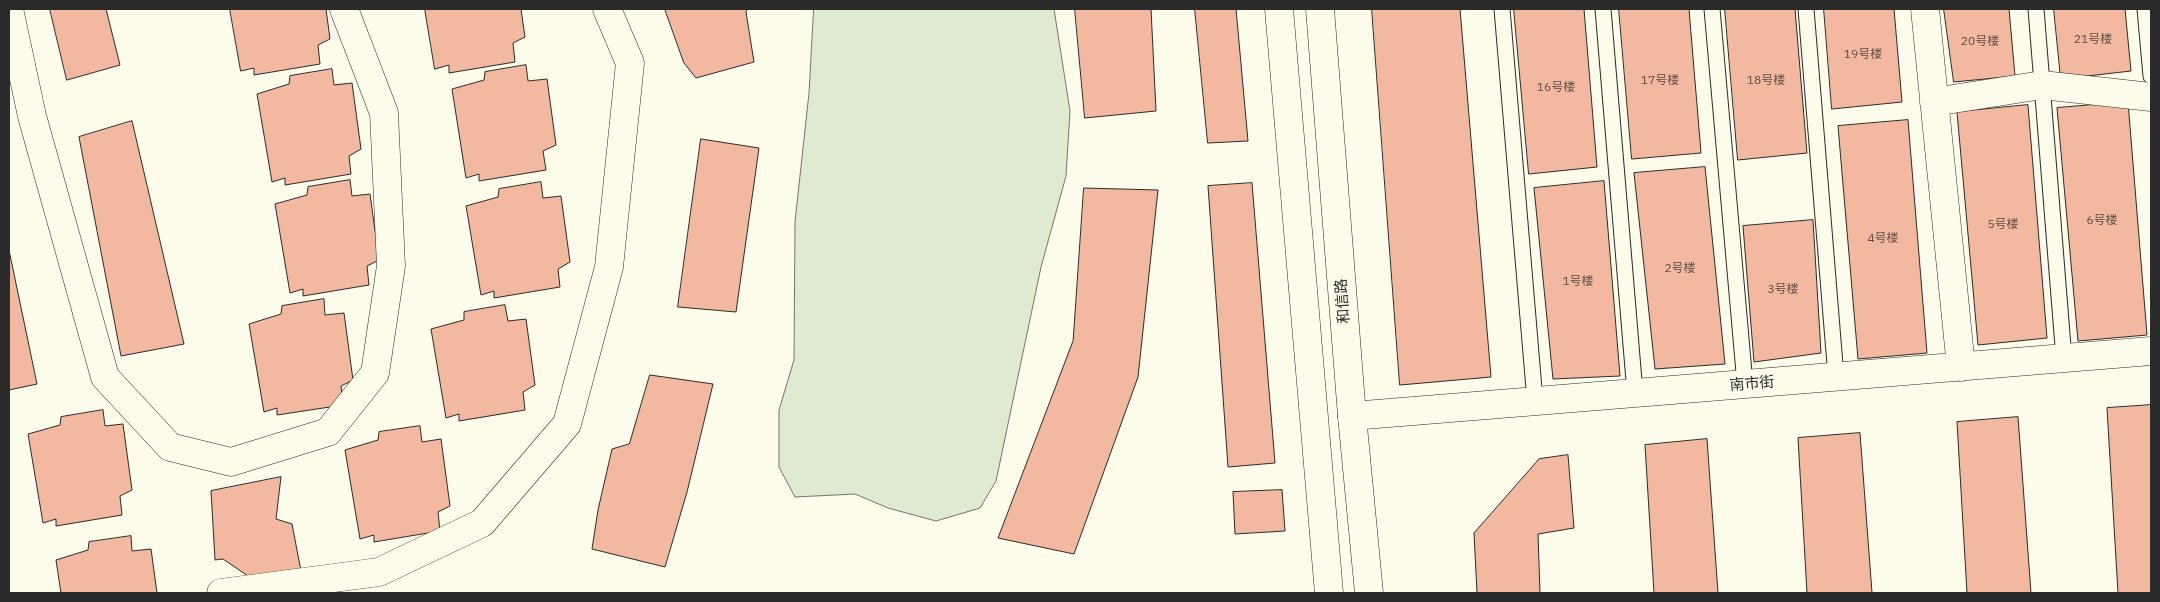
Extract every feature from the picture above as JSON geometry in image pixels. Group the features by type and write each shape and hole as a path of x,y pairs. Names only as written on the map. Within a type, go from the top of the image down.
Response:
{"street":[{"path":"9,9 20,119 105,377 170,447 230,462 328,432 375,373 391,266 384,113 344,9"},
{"path":"221,593 379,572 482,523 567,424 609,267 630,63 607,9"},
{"path":"1280,9 1329,593"},
{"name":"和信路","path":"1320,9 1352,416 1369,593"},
{"path":"1925,9 1961,367"},
{"path":"1934,102 2042,85 2151,97"},
{"name":"南市街","path":"1352,416 2151,351"}],"lane":[{"path":"1502,9 1535,402"},
{"path":"1603,9 1635,393"},
{"path":"1712,9 1744,384"},
{"path":"1806,9 1836,377"},
{"path":"2036,9 2064,358"},
{"path":"2145,9 2151,76"}],"green space":[{"path":"814,9 1054,9 1070,111 1066,176 1041,267 996,481 980,508 936,521 888,508 855,494 795,497 779,467 779,410 794,360 795,222 809,93"}],"building":[{"path":"50,9 106,9 120,65 67,80"},
{"path":"230,9 326,9 330,39 318,45 320,64 254,75 254,68 241,71"},
{"path":"425,9 521,9 525,37 513,43 515,62 449,73 449,65 435,69"},
{"path":"665,9 747,9 754,62 696,78 684,63"},
{"path":"1075,9 1151,9 1156,111 1085,118"},
{"path":"1195,9 1236,9 1248,141 1208,143"},
{"path":"1372,9 1460,9 1491,377 1400,385"},
{"path":"1514,9 1584,9 1597,167 1529,174"},
{"path":"1619,9 1689,9 1701,153 1632,159"},
{"path":"1725,9 1795,9 1807,153 1738,160"},
{"path":"1824,9 1894,9 1902,102 1832,109"},
{"path":"1944,9 2009,9 2015,76 1954,82"},
{"path":"2054,9 2125,9 2131,71 2061,79"},
{"path":"526,65 528,81 547,79 556,145 543,151 546,170 479,181 479,174 466,178 452,89 484,80 485,72"},
{"path":"332,69 334,85 352,83 361,149 349,156 351,174 285,185 285,178 272,182 257,94 289,84 290,76"},
{"path":"2128,102 2147,335 2078,341 2057,108"},
{"path":"2028,105 2047,338 1978,345 1957,112"},
{"path":"1908,120 1927,353 1858,359 1838,126"},
{"path":"132,121 184,344 121,356 79,137"},
{"path":"701,139 759,148 736,312 678,307"},
{"path":"1705,167 1725,364 1655,369 1634,173"},
{"path":"350,180 352,196 370,194 379,260 367,266 369,285 303,296 303,289 290,293 275,204 307,195 308,187"},
{"path":"1604,181 1620,376 1553,379 1534,188"},
{"path":"541,182 543,198 561,196 570,262 558,269 560,287 494,298 494,291 481,295 466,206 498,197 499,189"},
{"path":"1252,183 1275,463 1228,467 1208,186"},
{"path":"1084,188 1158,190 1138,377 1074,554 998,538 1073,341"},
{"path":"1813,220 1821,353 1754,362 1743,226"},
{"path":"9,250 37,384 9,390"},
{"path":"324,299 325,315 344,313 353,380 341,386 343,405 277,415 277,408 264,412 249,324 281,314 282,306"},
{"path":"505,305 508,321 526,319 535,385 523,392 525,410 459,421 459,414 446,418 431,329 464,320 464,312"},
{"path":"650,375 713,384 687,492 665,567 592,549 598,510 612,449 629,444"},
{"path":"2151,405 2151,593 2118,593 2107,408"},
{"path":"103,410 105,426 123,424 132,490 120,496 122,515 56,526 56,519 43,523 28,434 60,425 61,417"},
{"path":"2018,417 2031,593 1967,593 1957,422"},
{"path":"420,426 422,442 441,439 450,506 438,512 440,531 374,542 374,535 360,539 345,450 378,440 379,432"},
{"path":"1860,433 1872,593 1807,593 1798,438"},
{"path":"1707,439 1718,593 1654,593 1645,445"},
{"path":"1568,455 1574,528 1538,534 1540,593 1477,593 1474,533 1539,459"},
{"path":"281,477 276,519 292,524 301,571 248,576 223,559 215,560 211,491"},
{"path":"1282,490 1285,531 1235,534 1233,492"},
{"path":"131,536 132,551 151,549 157,593 61,593 56,560 88,550 89,542"}]}
